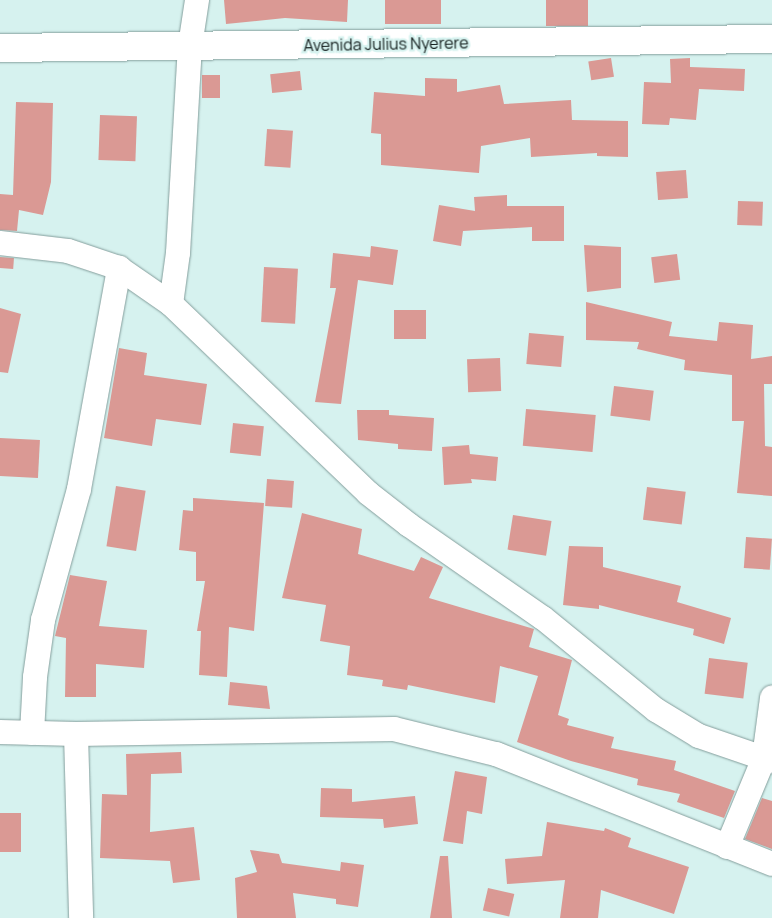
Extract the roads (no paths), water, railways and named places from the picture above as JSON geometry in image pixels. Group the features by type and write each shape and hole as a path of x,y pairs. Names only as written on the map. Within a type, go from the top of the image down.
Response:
{"street":[{"path":"171,304 178,253 190,46 197,0"},
{"name":"Avenida Julius Nyerere","path":"0,48 772,39"},
{"path":"0,243 68,251 119,268 171,304 368,493 409,525 543,618 656,710 699,736 768,760"},
{"path":"32,733 35,677 43,620 79,489 119,268"},
{"path":"728,847 768,760 772,698"},
{"path":"0,732 76,734 394,729 496,754 772,864"},
{"path":"76,734 81,918"}]}
